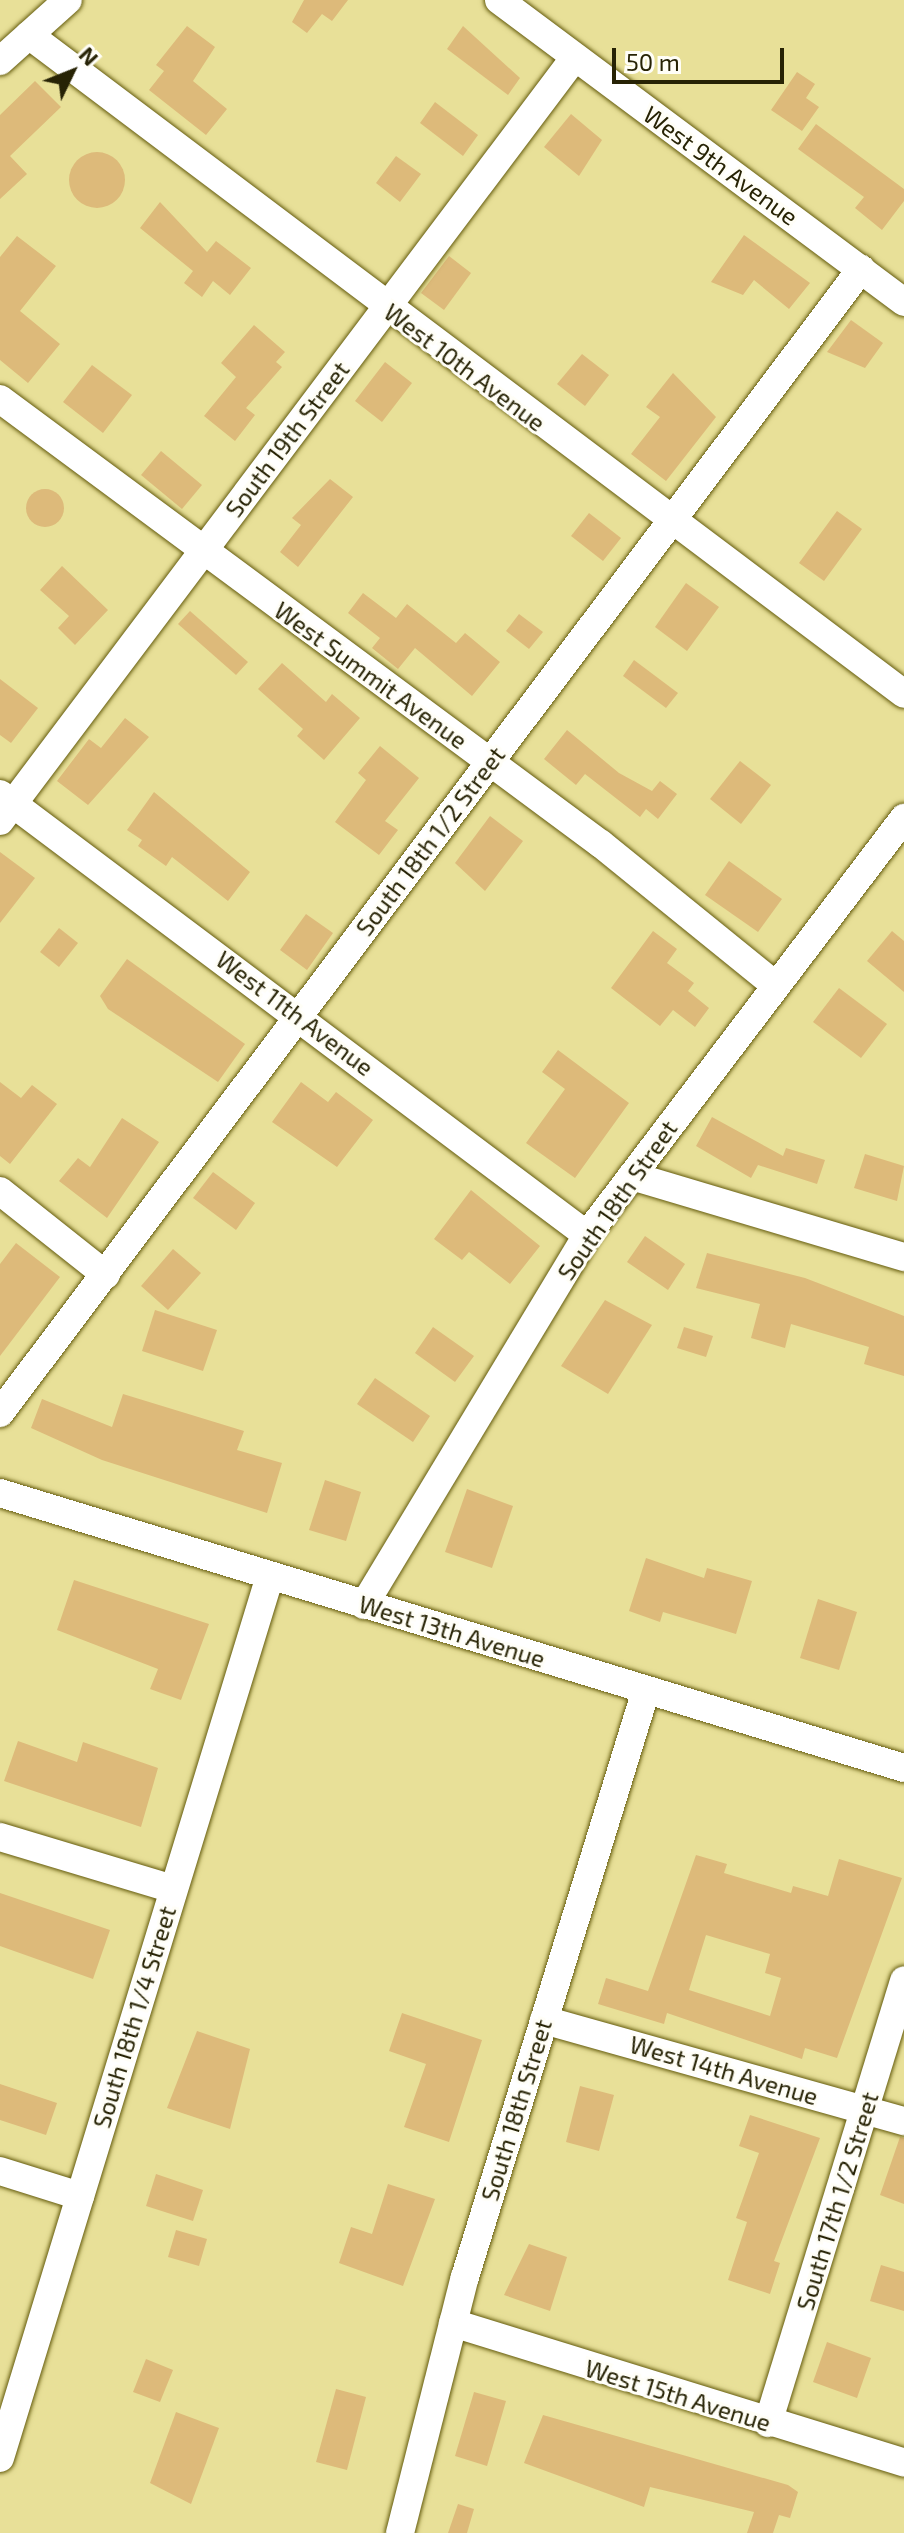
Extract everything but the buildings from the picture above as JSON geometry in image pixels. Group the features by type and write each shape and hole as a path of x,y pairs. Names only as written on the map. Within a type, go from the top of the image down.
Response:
{"street":[{"path":"0,61 68,0"},
{"name":"West 9th Avenue","path":"499,0 904,302"},
{"name":"West 10th Avenue","path":"29,35 669,522 904,694"},
{"name":"South 19th Street","path":"4,806 203,551 575,57"},
{"name":"South 18th 1/2 Street","path":"0,1413 861,269"},
{"name":"West Summit Avenue","path":"0,399 490,762 775,985"},
{"name":"West 11th Avenue","path":"4,806 299,1016 587,1235"},
{"name":"South 18th Street","path":"364,1605 587,1235 904,818"},
{"path":"632,1176 904,1257"},
{"path":"0,1191 106,1275"},
{"name":"West 13th Avenue","path":"0,1493 904,1768"},
{"name":"South 18th 1/4 Street","path":"0,2458 270,1576"},
{"name":"South 18th Street","path":"400,2533 453,2323 646,1690"},
{"path":"0,1837 173,1889"},
{"name":"South 17th 1/2 Street","path":"768,2423 904,1980"},
{"name":"West 14th Avenue","path":"544,2020 904,2121"},
{"path":"0,2171 80,2196"},
{"name":"West 15th Avenue","path":"453,2323 904,2463"}]}
